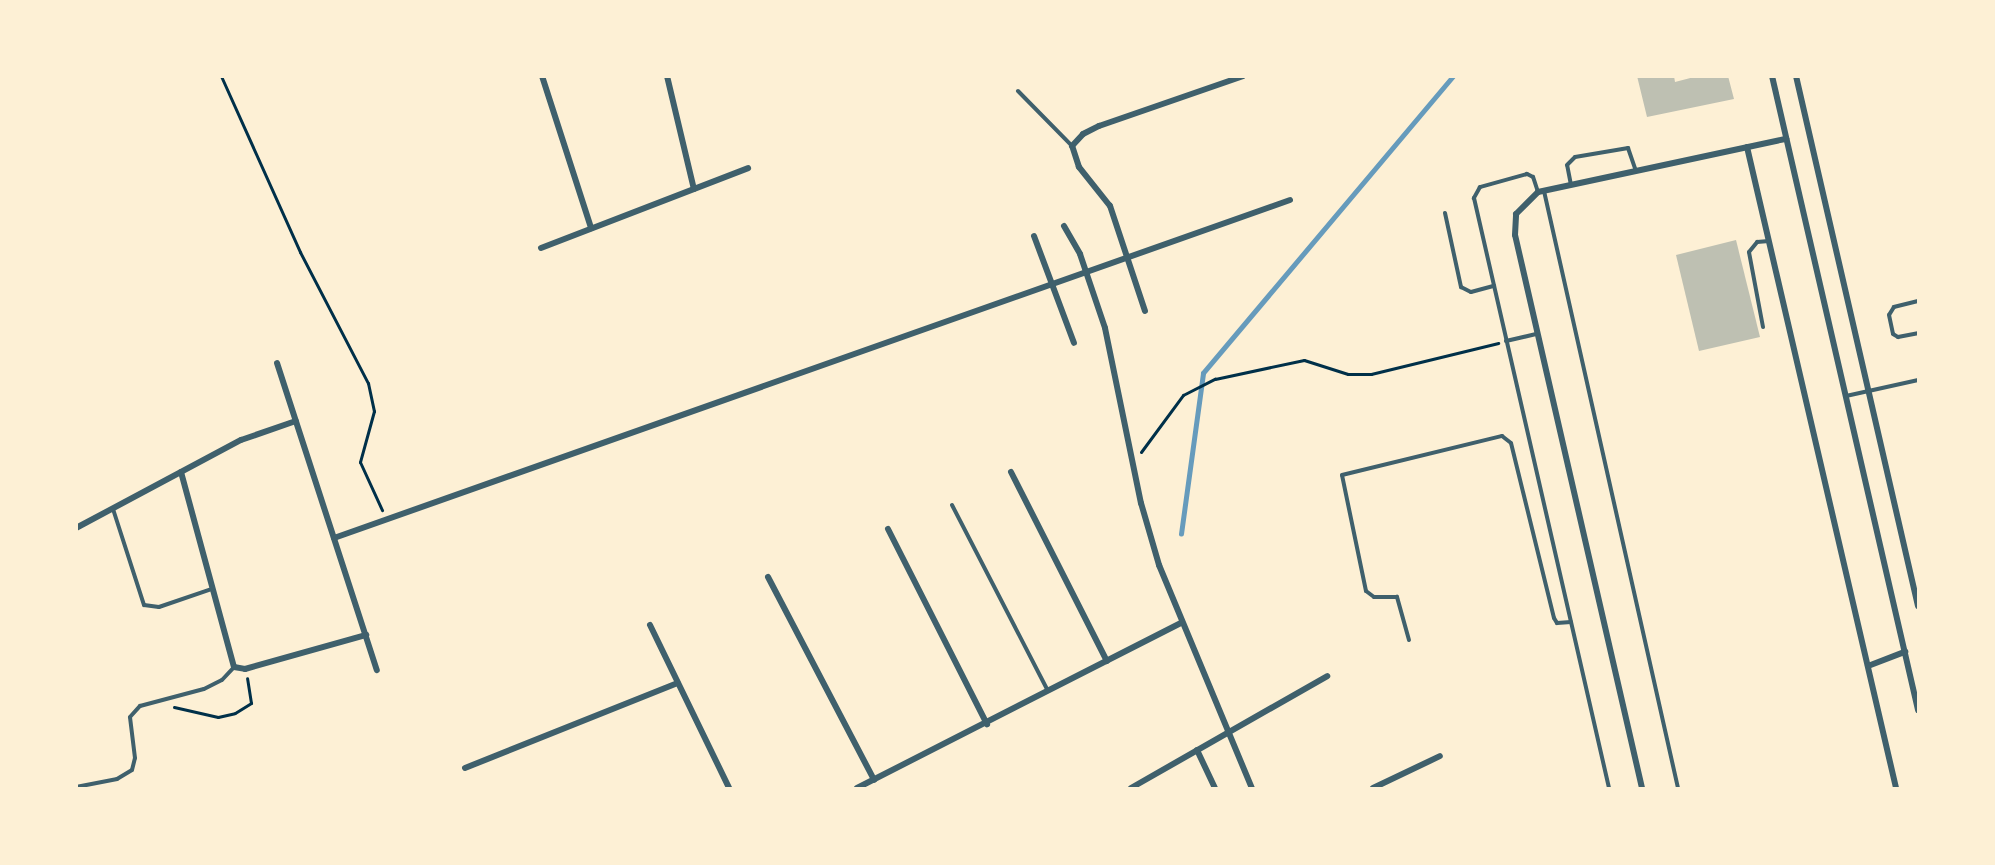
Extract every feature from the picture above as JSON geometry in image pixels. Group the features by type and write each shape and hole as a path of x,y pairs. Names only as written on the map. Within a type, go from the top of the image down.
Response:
{"street":[{"path":"542,76 591,228"},
{"path":"668,76 694,189"},
{"path":"1145,311 1104,195 1079,167 1072,146 1083,134 1099,126 1243,76"},
{"path":"1772,76 1918,710"},
{"path":"1796,76 1918,606"},
{"path":"1642,789 1515,235 1516,214 1541,191 1786,139"},
{"path":"1747,147 1896,789"},
{"path":"541,248 748,168"},
{"path":"334,538 1290,200"},
{"path":"1064,226 1087,273 1105,328 1133,464 1156,555 1181,623 1252,789"},
{"path":"1034,236 1054,284 1074,343"},
{"path":"277,363 378,670"},
{"path":"76,528 241,440 296,422"},
{"path":"181,472 234,667 245,669 366,635"},
{"path":"1011,472 1107,661"},
{"path":"888,529 987,724"},
{"path":"768,577 874,780"},
{"path":"857,789 1181,623"},
{"path":"650,625 729,789"},
{"path":"1869,666 1905,652"},
{"path":"1131,789 1228,730 1327,676"},
{"path":"465,768 678,683"},
{"path":"1197,750 1215,789"},
{"path":"1373,789 1440,756"}],"lane":[{"path":"1018,91 1072,146"},
{"path":"1571,185 1567,165 1575,157 1628,148 1636,171"},
{"path":"1609,789 1474,193 1480,187 1527,174 1533,177 1541,191 1678,789"},
{"path":"1445,213 1461,287 1471,292 1494,286"},
{"path":"1763,327 1749,252 1757,242 1769,241"},
{"path":"1918,302 1894,307 1889,315 1893,334 1899,337 1918,333"},
{"path":"1506,341 1538,334"},
{"path":"1845,396 1918,380"},
{"path":"1409,639 1397,597 1374,597 1366,591 1342,475 1502,436 1510,443 1554,618 1557,623 1571,621"},
{"path":"952,504 1048,691"},
{"path":"113,509 144,605 159,607 213,589"},
{"path":"76,787 128,775 135,758 130,717 140,706 217,683 234,667"}],"path":[{"path":"221,76 300,252 368,383 374,411 360,462 387,519"},
{"path":"1133,464 1176,404 1196,386 1215,379 1304,360 1348,375 1371,374 1506,341"},
{"path":"169,698 172,706 188,711 218,717 235,713 251,703 245,669"}],"building":[{"path":"1637,76 1674,76 1675,82 1698,76 1728,76 1734,99 1647,117"},
{"path":"1736,240 1760,337 1699,351 1676,255"}],"waterway":[{"path":"1181,534 1203,373 1453,76"}]}
